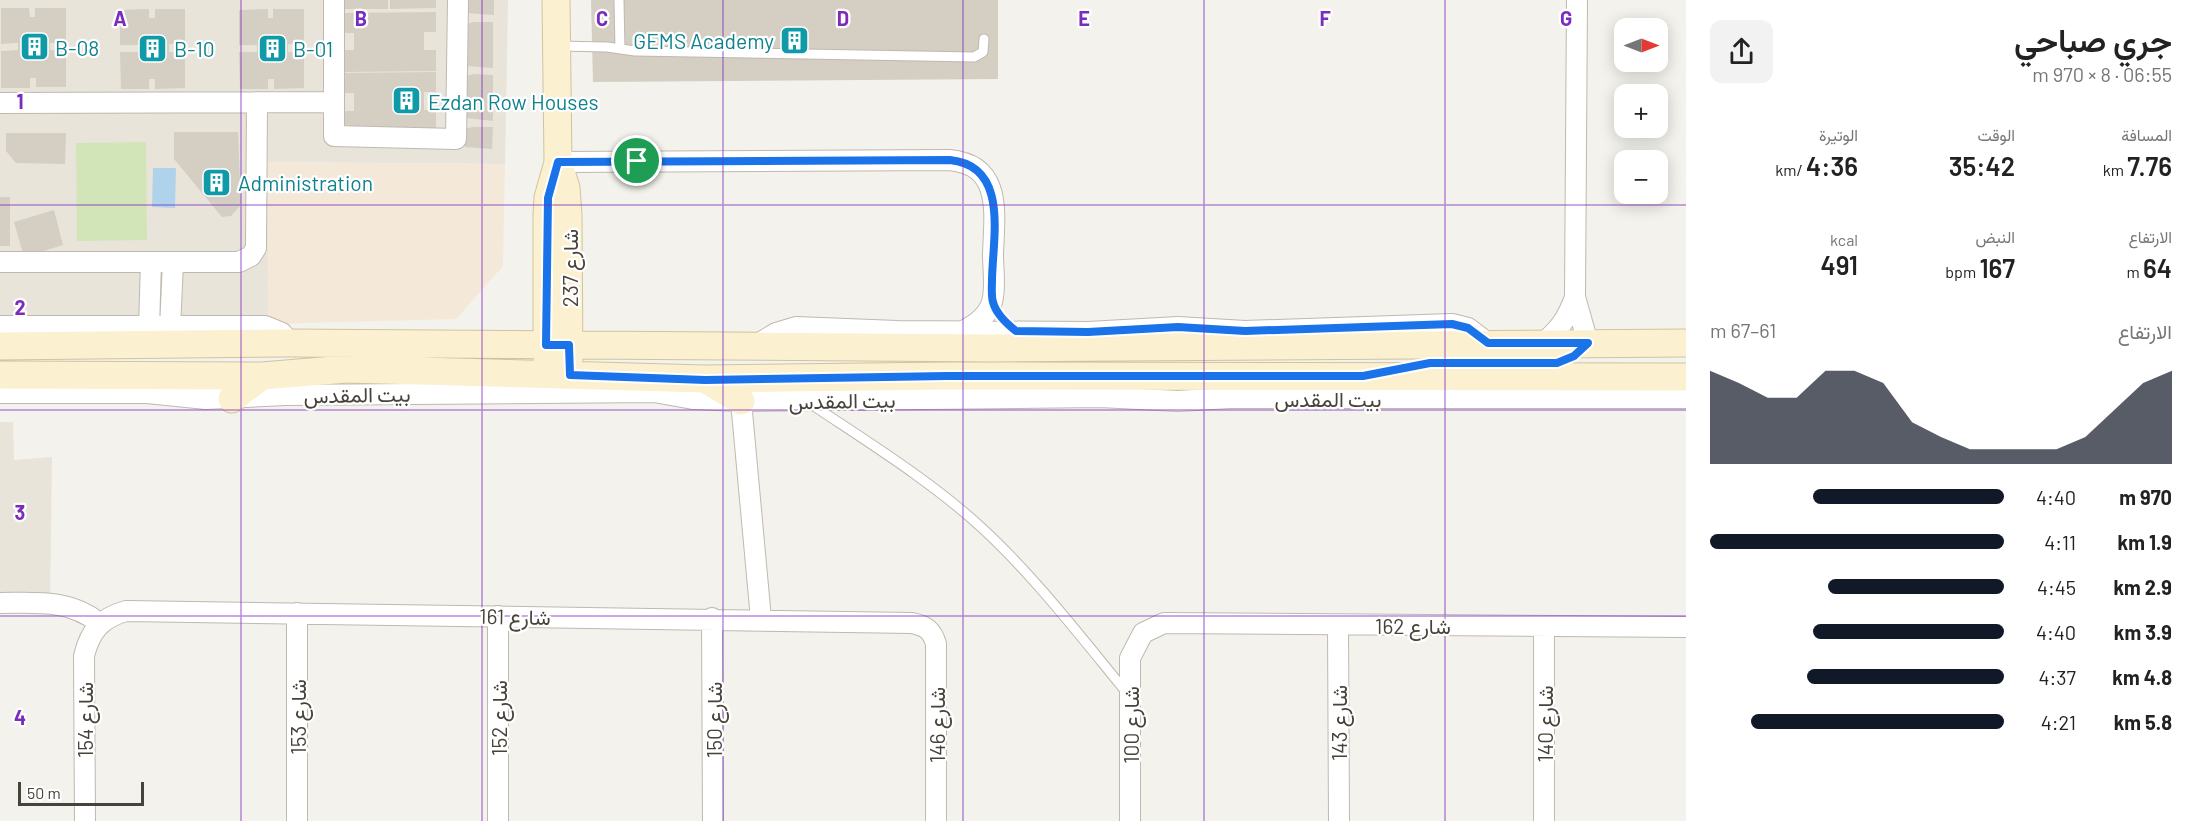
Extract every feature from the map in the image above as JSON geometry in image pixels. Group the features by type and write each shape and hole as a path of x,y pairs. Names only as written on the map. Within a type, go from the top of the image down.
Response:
{"street":[{"path":"334,0 334,136 456,139 458,0"},
{"name":"شارع 237","path":"556,0 558,162 548,198 558,375"},
{"path":"1577,0 1575,297 1588,343"},
{"path":"0,262 239,262 251,256 256,248 256,102"},
{"path":"0,103 334,102"},
{"path":"558,162 960,161 978,170 985,177 993,194 992,301 982,318 963,331"},
{"path":"149,328 151,262"},
{"path":"170,328 173,262"},
{"path":"1544,342 1558,331 1569,315 1575,297"},
{"path":"992,301 1002,317 1016,331"},
{"path":"759,345 776,333 796,327 963,331 1097,331 1178,327 1245,331 1452,324 1468,328 1488,343"},
{"path":"0,326 170,328 265,326 282,333 289,343"},
{"path":"0,346 289,343 1007,348 1544,342 1686,343"},
{"path":"1363,376 1430,363 1557,363 1574,356 1588,343"},
{"name":"بيت المقدس","path":"0,375 261,376 298,375 347,369 705,380 947,376 1686,377"},
{"path":"232,399 261,376"},
{"path":"705,380 741,401 761,619"},
{"name":"بيت المقدس","path":"0,393 147,393 206,399 232,399 286,395 654,392 693,399 741,401 1686,398"},
{"path":"0,603 62,604 82,612 99,623"},
{"name":"شارع 161","path":"99,623 112,615 126,611 761,619 912,623 925,626 931,631"},
{"name":"شارع 153","path":"297,613 297,821"},
{"name":"شارع 152","path":"498,616 498,821"},
{"name":"شارع 150","path":"712,618 713,821"},
{"name":"شارع 154","path":"84,821 84,656 88,638 99,623"},
{"name":"شارع 162","path":"1143,633 1164,623 1686,627"},
{"name":"شارع 143","path":"1338,625 1339,821"},
{"name":"شارع 140","path":"1544,627 1544,821"},
{"name":"شارع 146","path":"931,631 936,644 936,821"},
{"name":"شارع 100","path":"1130,821 1130,658 1143,633"}],"lane":[{"path":"619,0 620,49"},
{"path":"556,46 974,57 983,52 984,39"},
{"path":"806,400 900,465 982,527 1054,605 1130,697"}],"shaded area":[{"path":"0,0 508,0 505,164 268,162 268,324 0,325"},
{"path":"267,162 505,164 503,266 456,319 268,324"},
{"path":"0,422 13,422 14,460 52,457 50,602 0,601"}],"green space":[{"path":"146,142 147,240 77,241 76,143"}],"water":[{"path":"153,168 176,168 175,208 152,207"}],"building":[{"path":"343,0 388,0 388,9 343,9"},
{"path":"390,0 436,0 436,8 390,9"},
{"path":"467,0 494,0 494,15 466,13"},
{"name":"GEMS Academy","path":"591,0 998,0 998,79 593,82"},
{"name":"B-08","path":"1,8 29,8 30,17 35,17 35,8 66,8 66,43 50,43 50,50 66,50 66,87 36,87 36,78 30,78 30,88 1,88 1,51 18,50 18,43 1,44"},
{"name":"B-10","path":"149,9 149,18 155,18 155,9 185,9 185,44 169,44 169,52 185,52 185,88 155,89 155,79 149,79 149,89 121,89 120,52 138,52 138,45 120,45 120,10"},
{"name":"B-01","path":"268,9 268,18 273,18 273,9 304,9 304,44 288,44 288,52 304,52 304,88 274,89 274,79 268,79 268,89 240,89 239,52 257,52 257,45 239,45 239,10"},
{"path":"436,12 436,32 424,32 424,50 436,50 436,71 343,72 343,50 354,50 354,33 343,33 343,13"},
{"path":"493,22 493,68 466,66 466,24"},
{"path":"436,72 436,92 424,92 424,110 436,110 436,132 343,132 343,111 354,111 354,93 343,93 343,73"},
{"path":"493,75 493,121 466,118 466,76"},
{"path":"493,127 492,149 465,147 465,129"},
{"name":"Administration","path":"174,132 238,132 241,205 231,216 222,217 174,159"},
{"path":"6,133 66,133 65,164 16,163 6,151"},
{"path":"0,197 10,197 10,246 0,246"},
{"path":"54,210 63,245 24,257 14,222"}],"place":[{"name":"GEMS Academy","path":"795,40"},
{"name":"B-08","path":"34,47"},
{"name":"B-10","path":"153,48"},
{"name":"B-01","path":"272,48"},
{"name":"Ezdan Row Houses","path":"407,101"},
{"name":"Administration","path":"217,182"}],"route":[{"path":"950,160 969,164 985,177 993,194 992,301 1008,325 1016,331 1088,332 1178,327 1245,331 1452,324 1468,328 1488,343 1588,343 1574,356 1557,363 1430,363 1388,369 1363,376 947,376 705,380 570,375 569,345 546,345 547,215 552,179 558,162 637,161 950,160"}]}
